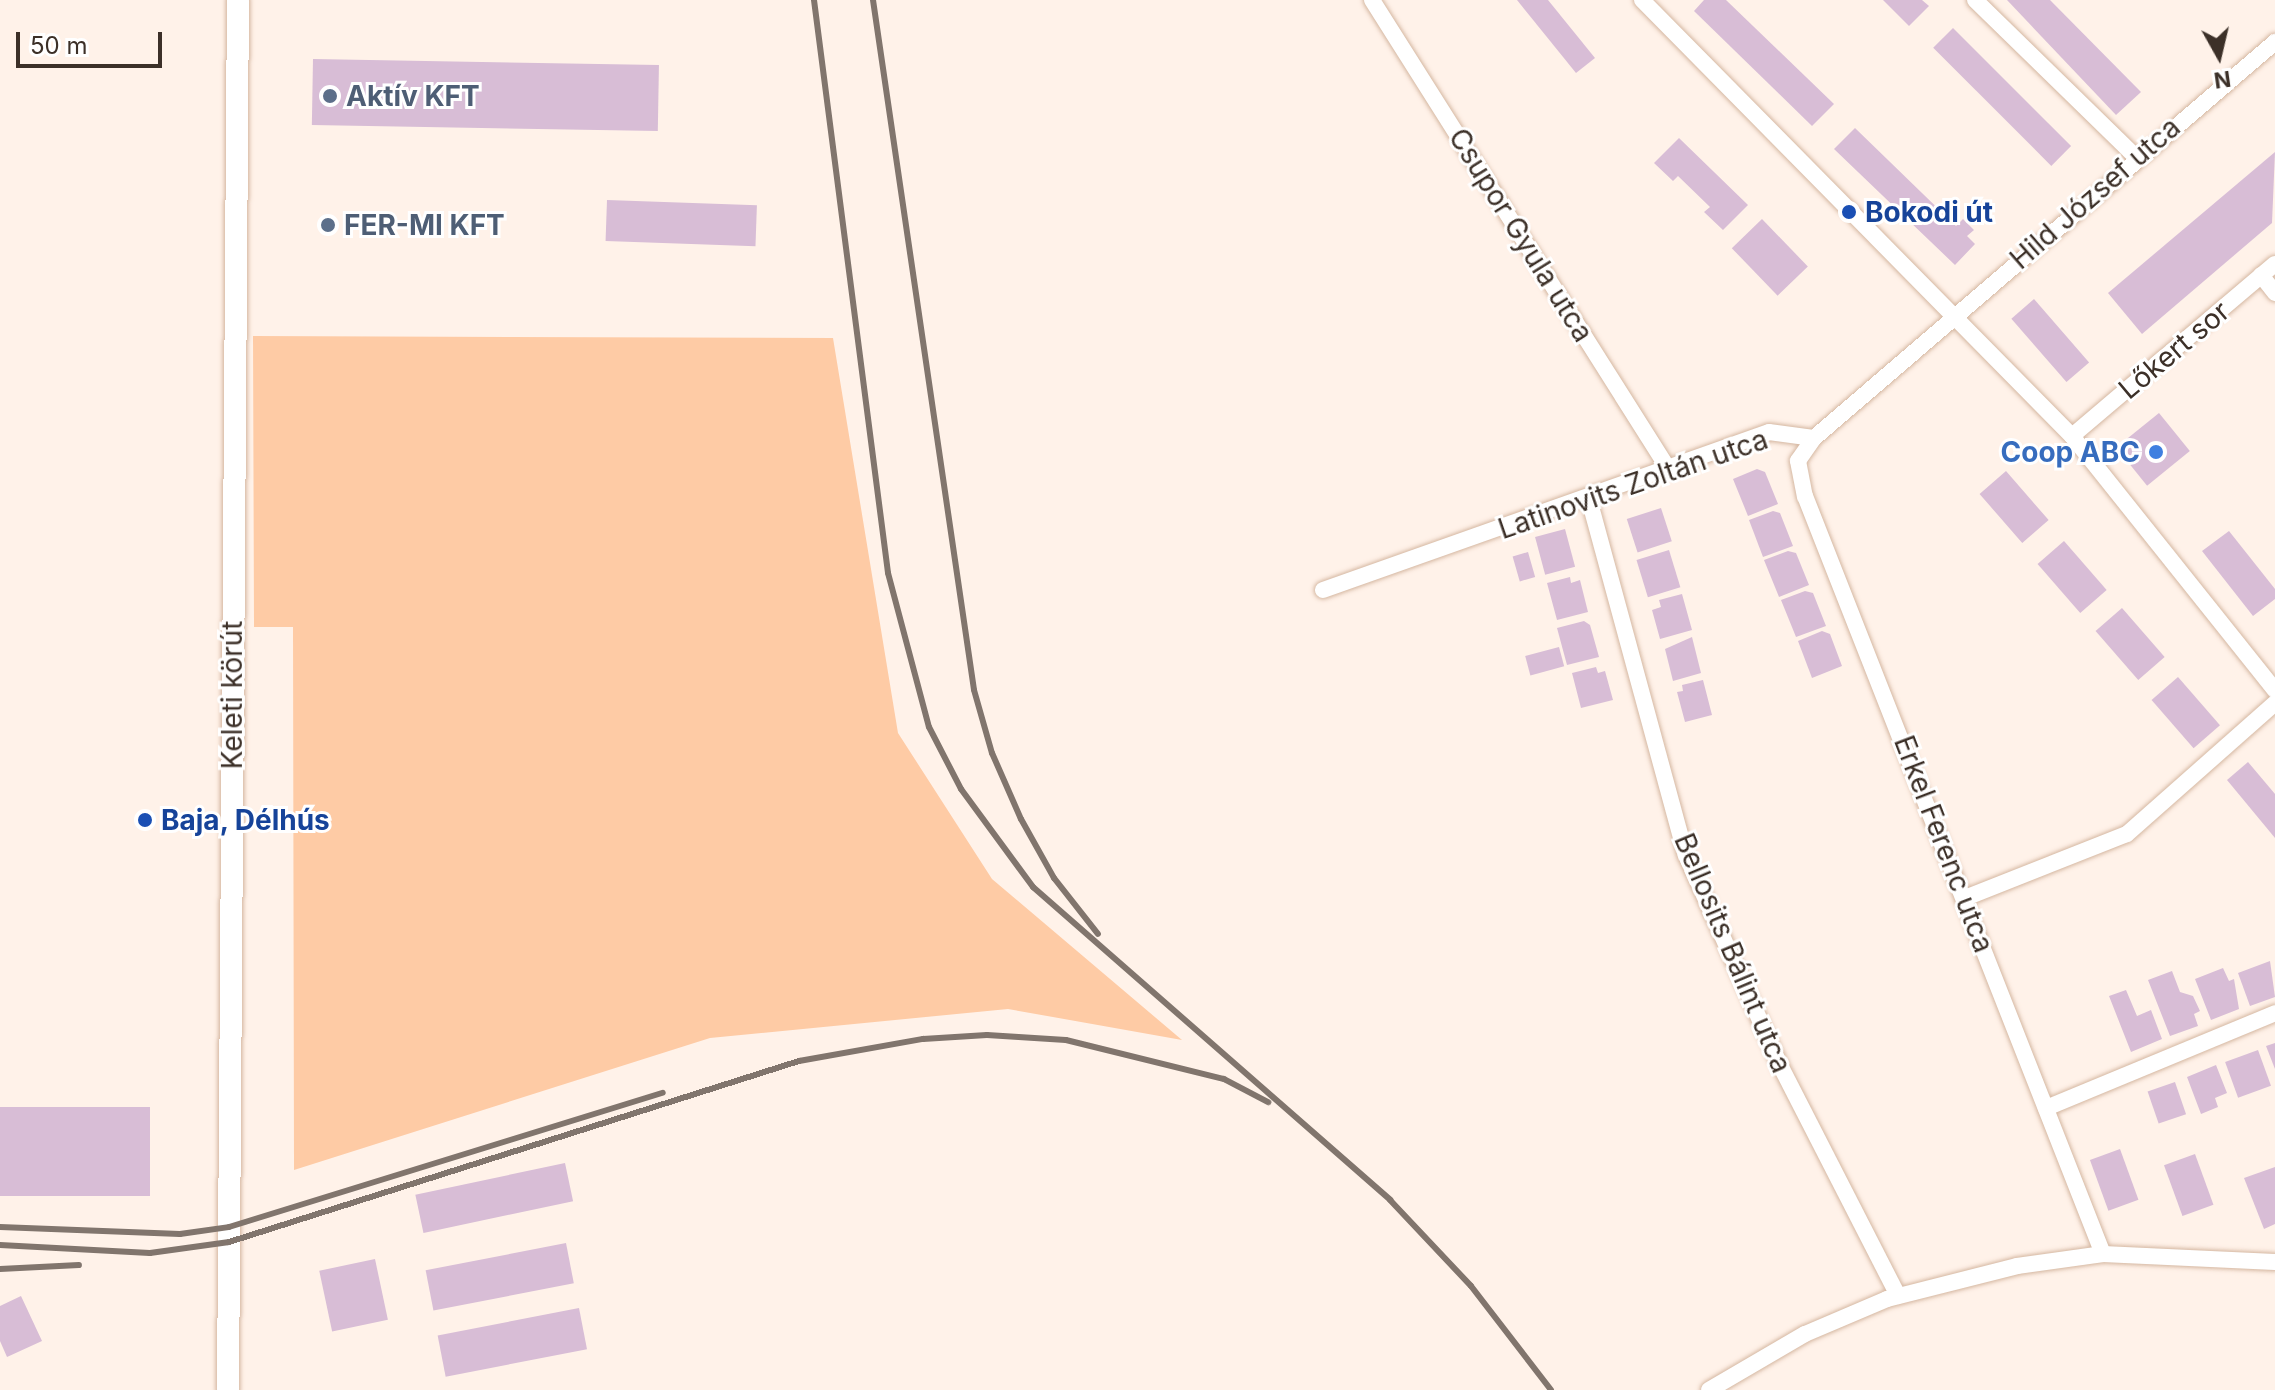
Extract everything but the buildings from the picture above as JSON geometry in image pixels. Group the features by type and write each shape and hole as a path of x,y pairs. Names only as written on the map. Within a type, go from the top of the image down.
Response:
{"main road":[{"name":"Keleti körút","path":"228,1390 238,0"}],"street":[{"name":"Csupor Gyula utca","path":"1372,0 1669,470"},
{"path":"1642,0 2072,436 2275,690"},
{"path":"1975,0 2136,157"},
{"name":"Hild József utca","path":"1953,314 2275,42"},
{"name":"Lőkert sor","path":"2072,436 2275,264"},
{"path":"2261,275 2275,293"},
{"path":"1814,438 1953,314"},
{"name":"Latinovits Zoltán utca","path":"1323,590 1589,499 1769,432 1814,438"},
{"name":"Erkel Ferenc utca","path":"1814,438 1798,461 1805,496 2103,1254"},
{"name":"Bellosits Bálint utca","path":"1589,499 1686,855 1781,1067 1898,1296"},
{"path":"1965,898 2127,834 2275,703"},
{"path":"2046,1108 2275,1013"},
{"path":"1709,1390 1805,1334 1898,1296 2017,1266 2103,1254 2275,1262"}],"shaded area":[{"path":"253,336 833,338 898,733 992,879 1182,1040 1008,1009 710,1038 294,1170 293,627 254,627"}],"railway":[{"path":"814,0 888,573 929,727 961,789 1033,887 1390,1200 1471,1286 1551,1390"},
{"path":"873,0 974,690 992,753 1021,819 1054,878 1098,934"},
{"path":"0,1245 150,1253 229,1242 799,1061 923,1039 987,1035 1066,1040 1224,1079 1268,1102"},
{"path":"0,1227 180,1234 229,1227 663,1093"},
{"path":"0,1269 79,1265"}],"place":[{"name":"Aktív KFT","path":"330,96"},
{"name":"Bokodi út","path":"1849,212"},
{"name":"FER-MI KFT","path":"328,225"},
{"name":"Coop ABC","path":"2156,452"},
{"name":"Baja, Délhús","path":"145,820"}]}
